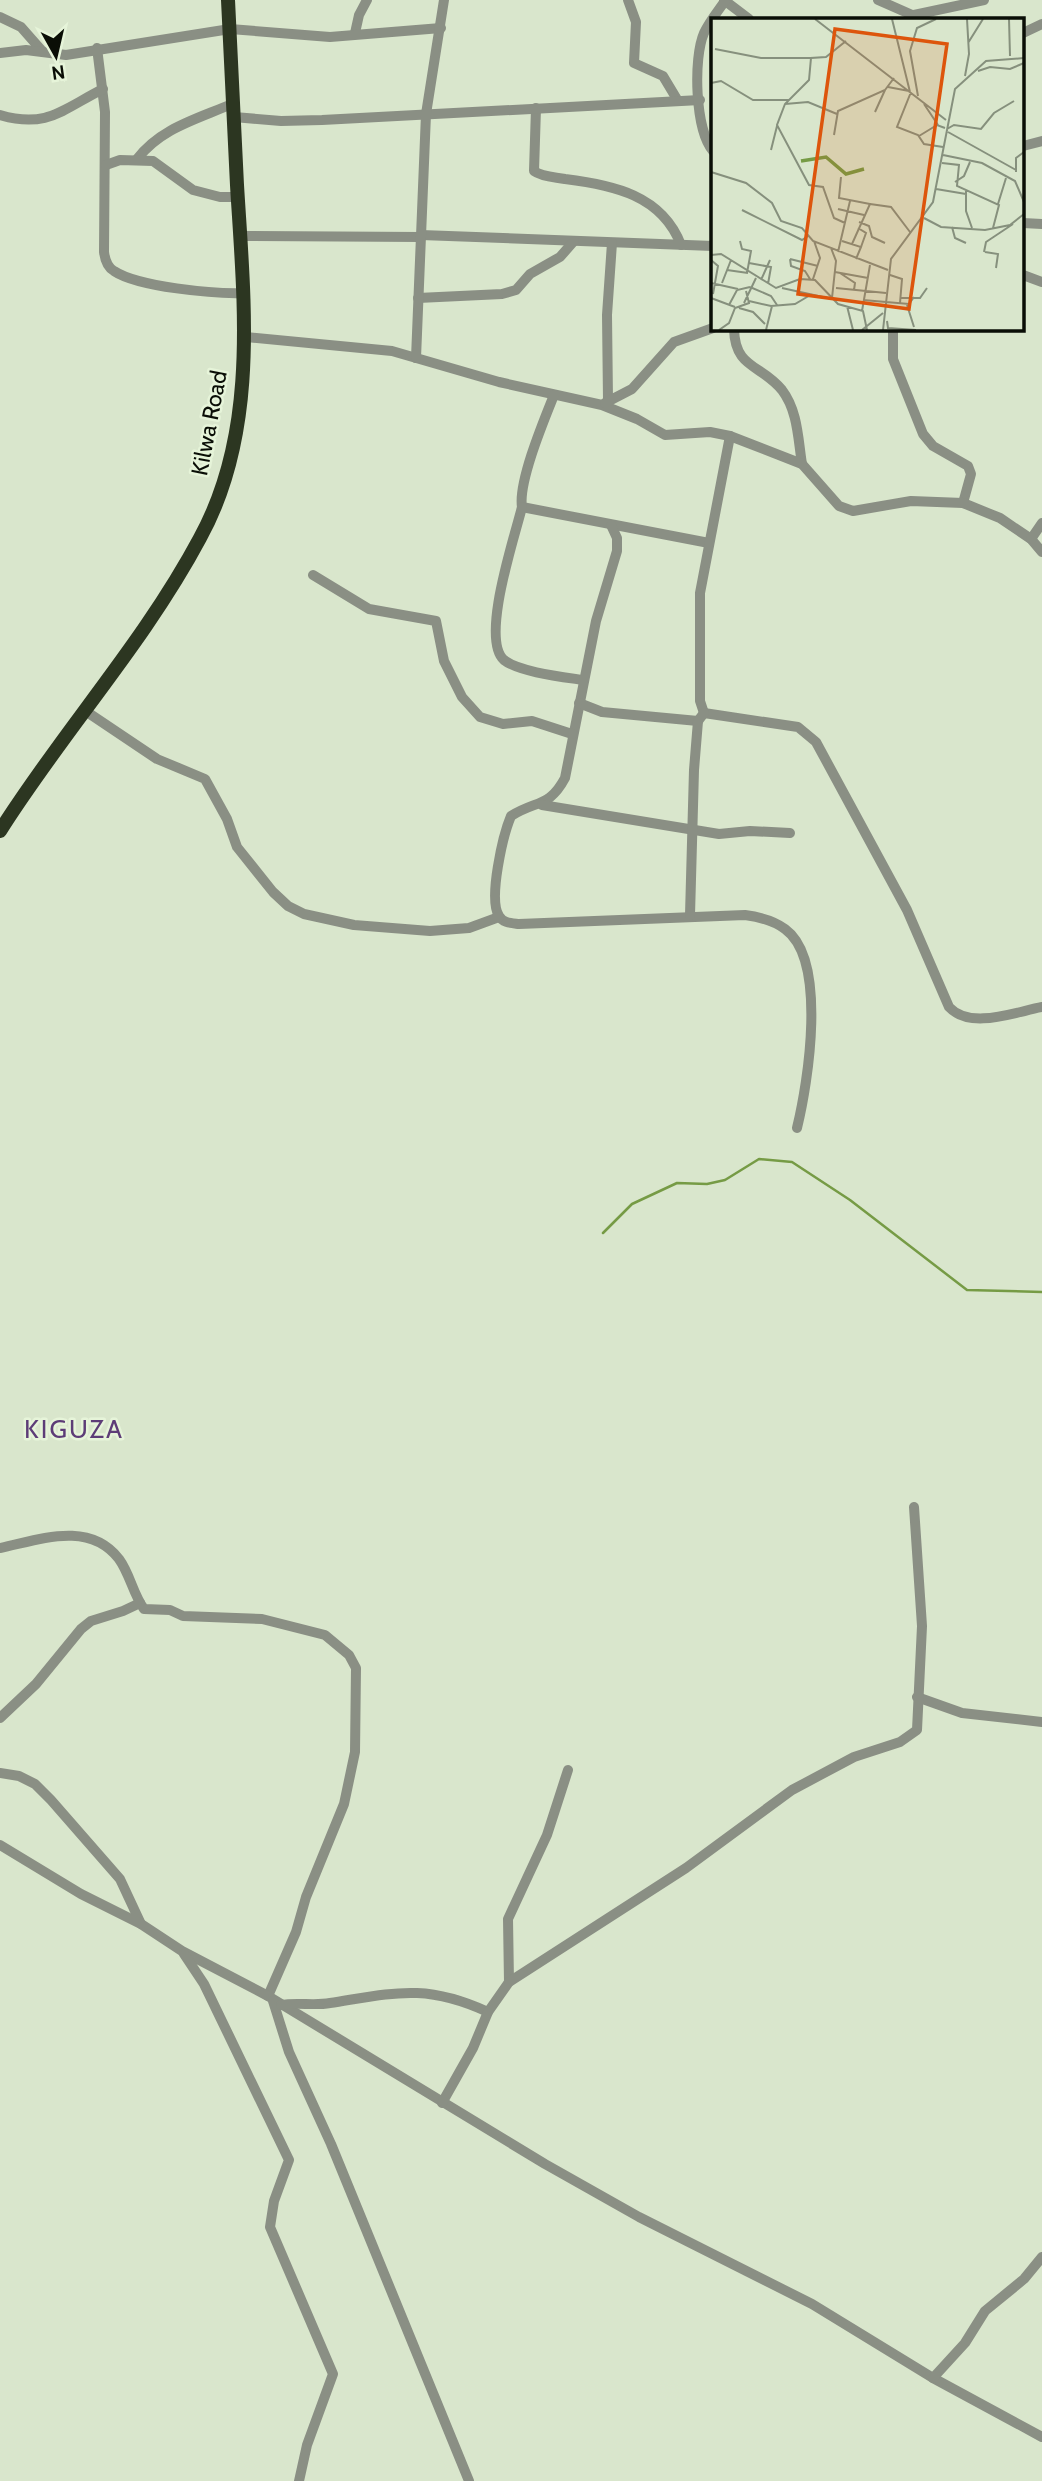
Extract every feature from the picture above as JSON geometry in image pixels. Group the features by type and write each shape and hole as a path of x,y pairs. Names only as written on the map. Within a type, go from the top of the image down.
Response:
{"highway":[{"name":"Kilwa Road","path":"0,831 153,617 201,537 234,441 246,337 228,0"}],"street":[{"path":"355,33 367,0"},
{"path":"416,358 426,114 444,0"},
{"path":"628,0 636,22 634,63 663,76 678,101"},
{"path":"713,18 724,0 747,18"},
{"path":"878,0 918,17 984,0"},
{"path":"0,17 21,27 43,52"},
{"path":"708,124 700,100 698,72 700,44 711,21"},
{"path":"1024,33 1042,24"},
{"path":"0,53 26,50 66,55 230,29 330,37 441,28"},
{"path":"97,48 103,89 106,166 104,252 113,271 189,290 214,294 244,293"},
{"path":"0,116 23,122 37,121 103,89"},
{"path":"137,159 161,135 187,120 234,110 281,121 700,100"},
{"path":"536,107 534,171 618,188 644,198 677,235 681,245"},
{"path":"1024,146 1042,141"},
{"path":"106,166 120,160 137,159 161,165 193,190 220,197 238,197"},
{"path":"1024,223 1042,224"},
{"path":"240,236 421,236 711,246"},
{"path":"418,298 502,294 516,290 530,274 560,257 574,241"},
{"path":"605,403 612,243"},
{"path":"1024,275 1042,282"},
{"path":"605,403 639,382 674,342 711,329"},
{"path":"734,331 735,346 741,357 781,390 790,405 796,419 802,464"},
{"path":"893,331 893,359 923,434 933,446 968,466 971,474 963,492 963,503"},
{"path":"246,337 375,347 554,394 605,403 665,435 710,432 730,436 802,464 839,506 853,511 911,501 963,503 993,514 1031,539 1042,552"},
{"path":"554,394 523,490 522,507 494,626 497,649 503,659 514,665 583,680"},
{"path":"690,915 694,770 701,717 699,605 730,436"},
{"path":"522,507 709,543"},
{"path":"1031,539 1042,523"},
{"path":"611,525 617,538 617,551 583,680 565,778 557,793 541,805 511,816 495,904 499,917 506,923 519,924 690,915 764,918 787,930 801,951 808,978 811,1048 797,1128"},
{"path":"313,575 369,609 436,621 444,661 463,696 480,717 503,724 532,721 572,734"},
{"path":"579,703 602,712 701,717 797,727 816,742 887,871 949,1007 955,1013 981,1018 1042,1007"},
{"path":"84,710 158,759 205,779 227,819 237,847 273,892 304,915 354,925 430,930 469,928 499,917"},
{"path":"541,805 719,834 750,831 790,833"},
{"path":"442,2103 488,2012 509,1982 686,1868 792,1790 854,1757 910,1736 916,1730 922,1626 914,1507"},
{"path":"0,1548 46,1538 79,1535 106,1547 118,1559 140,1603 150,1610 170,1610 183,1616 262,1619 325,1635 349,1655 356,1668 355,1752 339,1822 274,2001 289,2052 331,2144 469,2481"},
{"path":"0,1718 36,1684 81,1629 91,1621 140,1603"},
{"path":"917,1697 962,1713 1042,1723"},
{"path":"509,1982 508,1919 547,1835 568,1770"},
{"path":"0,1773 19,1776 35,1784 51,1800 120,1879 141,1924"},
{"path":"0,1845 80,1894 141,1924 182,1951 274,2001 442,2103 639,2217 812,2304 933,2378 1042,2437"},
{"path":"182,1951 204,1984 289,2160 274,2201 270,2227 333,2374 307,2445 299,2481"},
{"path":"274,2001 327,2004 411,1990 464,2000 488,2012"},
{"path":"933,2378 965,2343 985,2311 1024,2279 1042,2257"}],"waterway":[{"path":"603,1233 632,1204 677,1183 707,1184 725,1180 759,1159 792,1162 850,1200 967,1290 1042,1292"}],"district":[{"name":"KIGUZA","path":"74,1429"}]}
